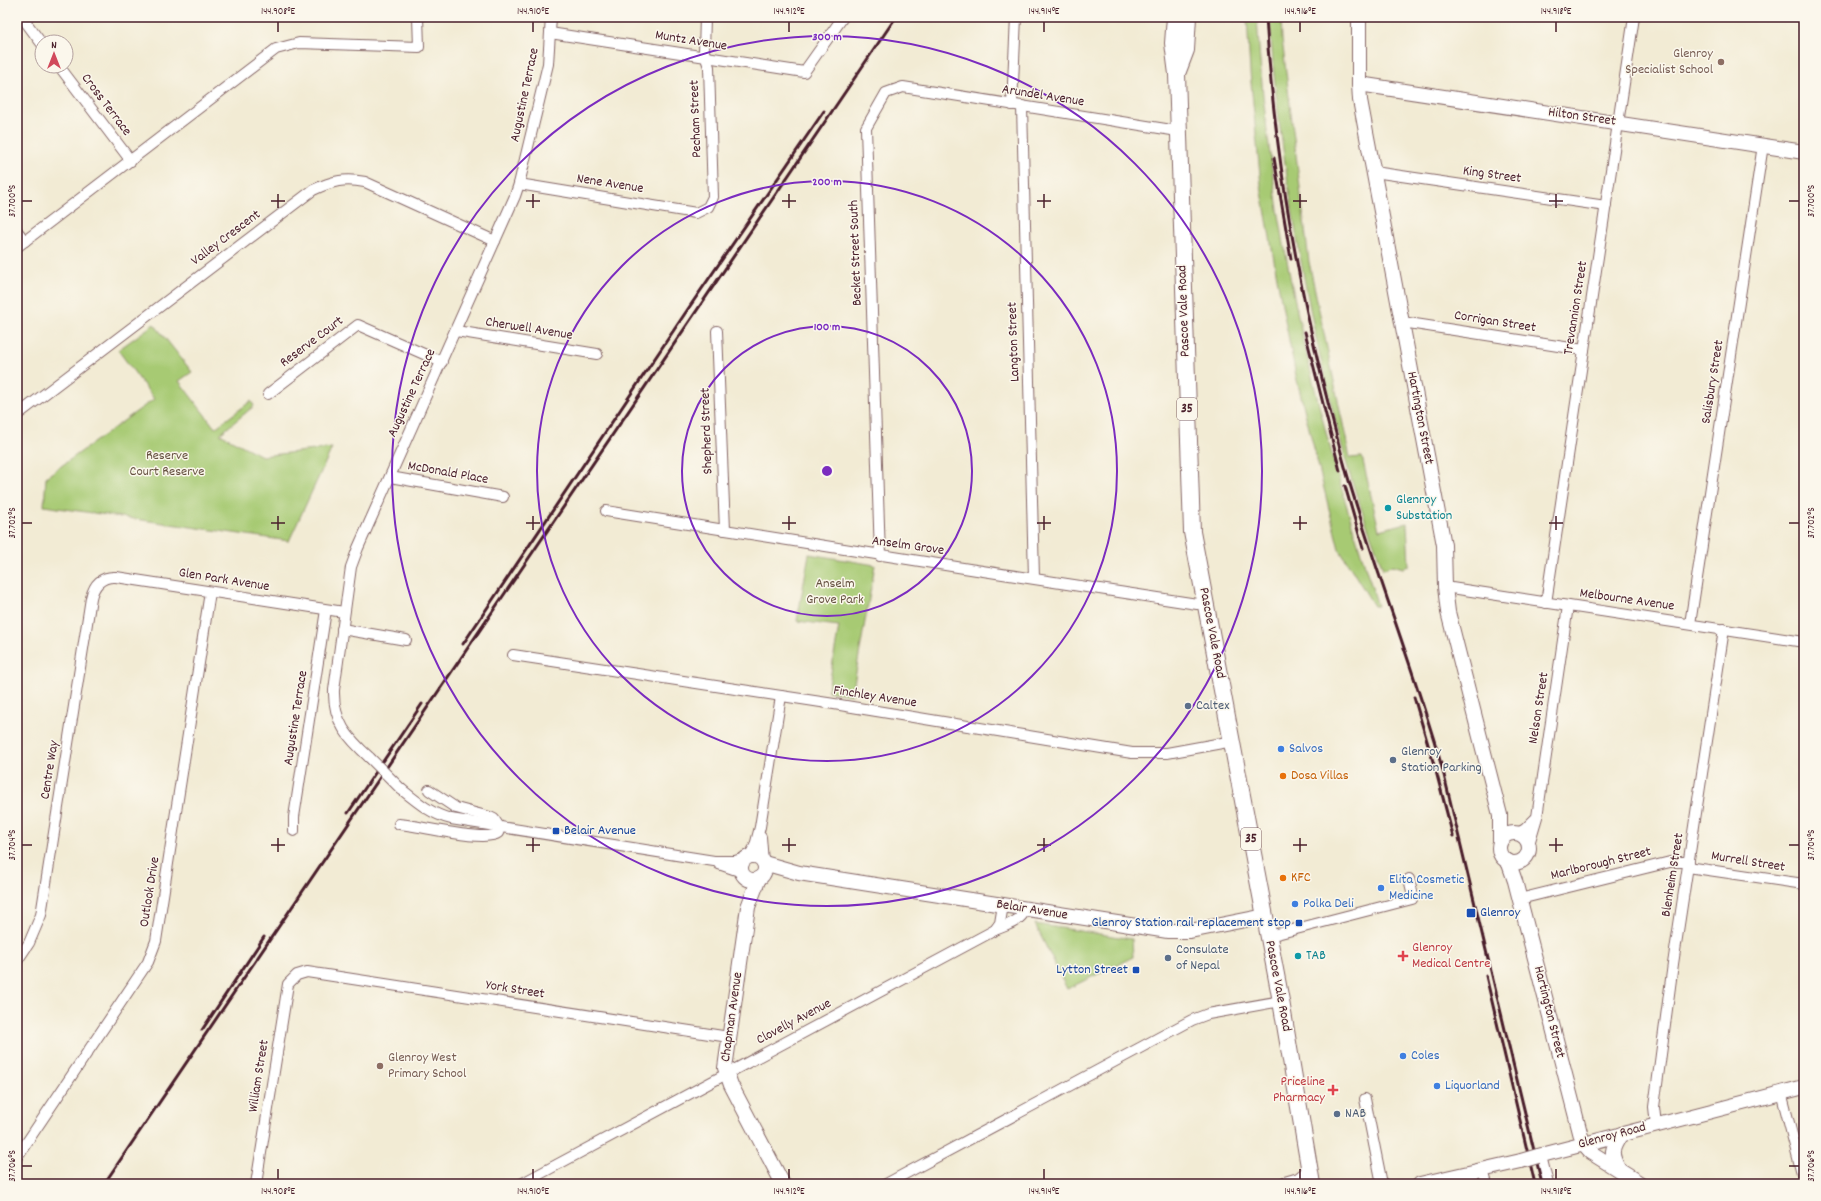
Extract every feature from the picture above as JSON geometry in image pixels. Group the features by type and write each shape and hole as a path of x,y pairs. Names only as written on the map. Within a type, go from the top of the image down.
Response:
{"main road":[{"name":"Pascoe Vale Road","path":"1175,17 1173,43 1177,74 1192,532 1233,741 1281,1001 1311,1177"},
{"name":"Pascoe Vale Road","path":"1177,74 1186,50 1188,17"}],"street":[{"path":"22,17 35,34"},
{"path":"17,231 21,244 276,50 299,43 419,47 418,17"},
{"name":"Augustine Terrace","path":"500,828 441,816 422,806 401,789 351,740 345,732 334,707 334,690 344,612 354,557 456,331 520,184 548,64 551,17"},
{"name":"Pecham Street","path":"696,213 708,207 713,197 709,68 704,52 705,17"},
{"name":"Muntz Avenue","path":"550,33 804,72 843,17"},
{"name":"Langton Street","path":"1016,17 1017,105 1034,578"},
{"name":"Hartington Street","path":"1359,17 1359,84 1374,172 1444,545 1445,587 1452,630 1500,816 1500,842"},
{"name":"Trevannion Street","path":"1546,602 1634,17"},
{"name":"Cross Terrace","path":"65,74 131,161"},
{"name":"Hilton Street","path":"1359,84 1804,152"},
{"name":"Arundel Avenue","path":"904,87 1178,131"},
{"name":"Becket Street South","path":"880,556 866,128 886,93 904,87"},
{"name":"Salisbury Street","path":"1690,624 1763,145"},
{"name":"King Street","path":"1374,172 1606,206"},
{"name":"Valley Crescent","path":"17,415 306,195 328,183 348,179 365,182 496,241"},
{"name":"Nene Avenue","path":"520,184 696,213"},
{"name":"Corrigan Street","path":"1402,322 1584,350"},
{"name":"Reserve Court","path":"268,394 358,325 442,362"},
{"name":"Cherwell Avenue","path":"456,331 597,354"},
{"name":"Shepherd Street","path":"717,331 726,530"},
{"name":"McDonald Place","path":"390,477 503,497"},
{"name":"Anselm Grove","path":"606,510 880,556 1193,603 1206,602"},
{"name":"Glen Park Avenue","path":"100,581 104,578 116,577 344,612"},
{"name":"Centre Way","path":"17,961 29,944 42,915 91,598 93,591 100,581"},
{"name":"Melbourne Avenue","path":"1445,587 1804,642"},
{"name":"Outlook Drive","path":"17,1157 148,962 153,952 156,941 210,592"},
{"name":"Nelson Street","path":"1529,844 1537,815 1568,606"},
{"name":"Augustine Terrace","path":"294,831 294,817 326,610"},
{"path":"342,629 406,640"},
{"name":"Blenheim Street","path":"1656,1125 1654,1107 1688,864 1724,629"},
{"name":"Finchley Avenue","path":"513,655 780,696 1132,753 1168,753 1233,741"},
{"path":"756,871 760,827 780,696"},
{"path":"429,790 456,808 490,817 500,828 714,862 756,871"},
{"path":"1516,833 1523,835 1529,844 1528,853 1514,861 1504,859 1499,851 1500,842 1506,835 1516,833 1534,821 1537,815"},
{"name":"Hartington Street","path":"1500,816 1504,823 1516,833"},
{"path":"399,824 486,837 495,836 500,828"},
{"path":"756,871 742,865 755,846 760,827"},
{"path":"714,862 735,861 748,857"},
{"name":"Hartington Street","path":"1514,861 1515,881 1583,1144"},
{"name":"Marlborough Street","path":"1520,899 1670,862 1688,864"},
{"name":"Murrell Street","path":"1688,864 1804,884"},
{"name":"Belair Avenue","path":"756,871 771,873 799,873 1179,932 1265,916"},
{"name":"Chapman Avenue","path":"756,871 748,908 728,1037 725,1061 726,1074 783,1184"},
{"path":"1269,936 1412,899 1412,891 1409,880"},
{"path":"995,930 1000,923 1003,905"},
{"name":"Clovelly Avenue","path":"521,1184 995,930 1018,920 1022,917 1026,909"},
{"name":"York Street","path":"297,975 307,972 728,1037"},
{"name":"William Street","path":"256,1184 288,984 297,975"},
{"path":"886,1184 1196,1018 1281,1001"},
{"name":"Glenroy Road","path":"1420,1184 1521,1161 1804,1087"},
{"path":"1781,1092 1804,1181"},
{"path":"1365,1099 1382,1184"},
{"path":"1618,1170 1613,1159 1612,1152 1621,1134"},
{"path":"1583,1144 1590,1152 1641,1184"},
{"path":"1540,1156 1548,1184"},
{"path":"1484,1170 1487,1184"},
{"path":"1285,1184 1311,1177"}],"green space":[{"path":"1247,17 1257,17 1263,92 1272,167 1298,316 1334,462 1378,606 1374,606 1339,549 1296,376 1261,186 1250,72"},
{"path":"1270,17 1281,17 1282,39 1309,262 1350,458 1362,457 1379,530 1407,523 1409,566 1403,568 1393,565 1383,569 1349,472 1325,379 1299,253 1282,145 1271,43"},
{"name":"Reserve Court Reserve","path":"154,324 192,372 179,381 215,428 251,401 254,406 220,434 262,456 332,448 289,541 44,506 46,477 154,399 118,350"},
{"name":"Anselm Grove Park","path":"809,554 875,565 852,695 828,691 839,626 797,621"},
{"path":"1035,924 1132,939 1133,957 1067,989"}],"railway":[{"path":"104,1184 896,17"},
{"path":"1266,17 1270,75 1285,190 1305,305 1318,361 1358,511 1420,696 1443,771 1542,1184"},
{"path":"463,644 688,309 824,111"},
{"path":"1274,158 1291,259"},
{"path":"1305,332 1340,471"},
{"path":"1345,486 1363,548"},
{"path":"1414,697 1453,836"},
{"path":"348,813 422,704"},
{"path":"202,1030 264,937"},
{"path":"1486,976 1535,1184"}],"place":[{"name":"Glenroy Specialist School","path":"1721,62"},
{"name":"Glenroy Substation","path":"1388,508"},
{"name":"Caltex","path":"1188,706"},
{"name":"Salvos","path":"1281,749"},
{"name":"Glenroy Station Parking","path":"1393,760"},
{"name":"Dosa Villas","path":"1283,776"},
{"name":"Belair Avenue","path":"556,831"},
{"name":"KFC","path":"1283,878"},
{"name":"Elita Cosmetic Medicine","path":"1381,888"},
{"name":"Polka Deli","path":"1295,904"},
{"name":"Glenroy","path":"1471,913"},
{"name":"Glenroy Station rail replacement stop","path":"1299,923"},
{"name":"TAB","path":"1298,956"},
{"name":"Glenroy Medical Centre","path":"1403,956"},
{"name":"Consulate of Nepal","path":"1168,958"},
{"name":"Lytton Street","path":"1136,970"},
{"name":"Coles","path":"1403,1056"},
{"name":"Glenroy West Primary School","path":"380,1066"},
{"name":"Liquorland","path":"1437,1086"},
{"name":"Priceline Pharmacy","path":"1333,1090"},
{"name":"NAB","path":"1337,1114"}]}
